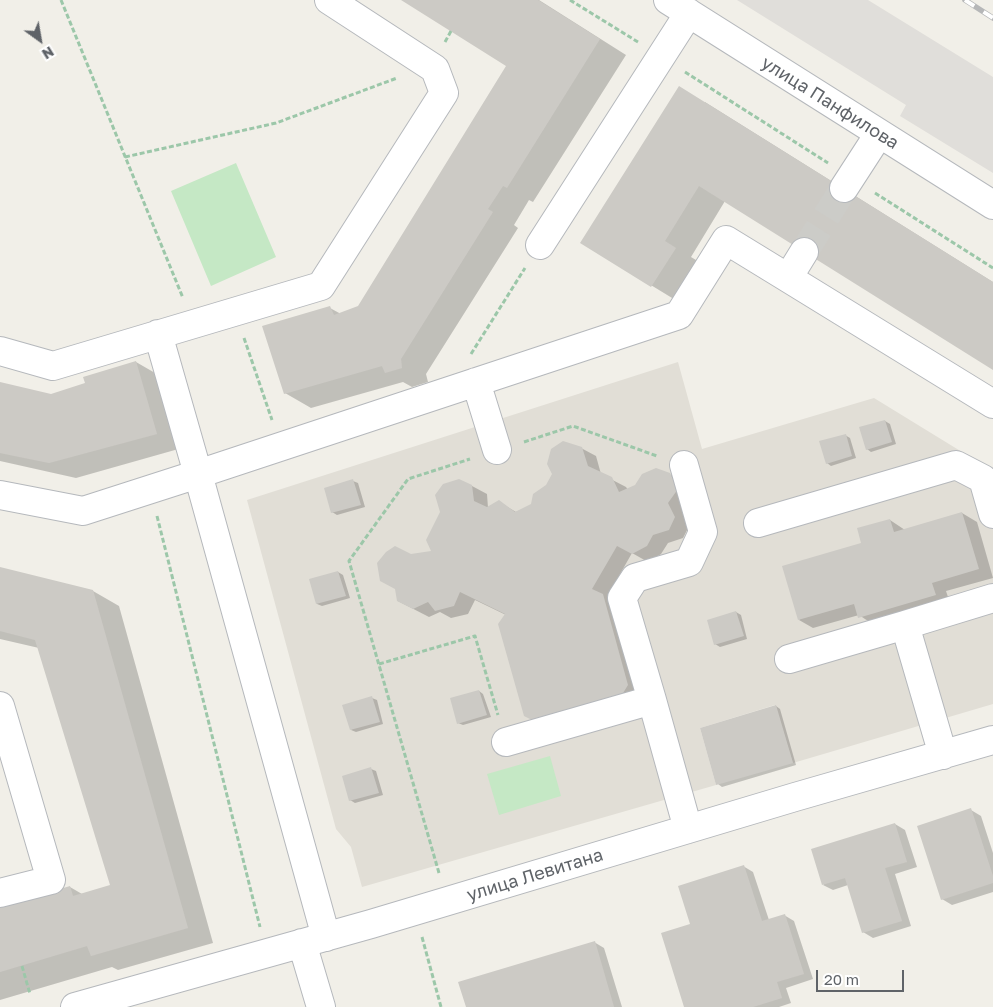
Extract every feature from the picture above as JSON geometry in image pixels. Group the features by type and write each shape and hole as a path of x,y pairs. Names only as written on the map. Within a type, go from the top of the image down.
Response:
{"street":[{"path":"0,351 53,366 320,286 444,92 435,69 329,0"},
{"path":"540,245 661,57 678,6"},
{"name":"улица Панфилова","path":"678,6 993,205"},
{"path":"844,188 879,134"},
{"path":"0,495 84,511 679,315 726,240 993,404"},
{"path":"788,278 804,252"},
{"path":"158,334 198,474 314,940 321,1007"},
{"path":"476,382 497,450"},
{"path":"684,465 704,532 689,562 635,578 622,598 688,829"},
{"path":"758,523 956,465 983,479 993,514"},
{"path":"789,659 993,598"},
{"path":"905,625 943,755"},
{"path":"506,742 652,700"},
{"path":"0,706 51,880 0,893"},
{"name":"улица Левитана","path":"75,1007 314,940 993,740"}],"path":[{"path":"61,0 194,324"},
{"path":"570,0 661,57"},
{"path":"125,157 276,123 430,66 451,32"},
{"path":"476,382 468,358 540,245"},
{"path":"236,311 281,447"},
{"path":"440,876 349,561 408,479 573,426 684,465"},
{"path":"150,489 266,953"},
{"path":"379,664 475,636 506,742"},
{"path":"421,934 441,1007"},
{"path":"22,966 30,994"}],"shaded area":[{"path":"737,0 868,0 993,77 993,173 900,116 906,105"},
{"path":"678,362 702,449 874,398 993,471 993,704 793,763 775,705 700,728 716,785 362,887 351,847 336,829 247,500"}],"green space":[{"path":"236,163 276,257 211,286 171,191"},
{"path":"550,756 561,796 499,815 487,774"}],"building":[{"path":"401,0 538,0 600,39 507,188 503,186 488,209 493,212 401,359 402,368 385,373 382,366 284,394 262,326 330,306 334,315 358,306 506,66"},
{"path":"679,86 993,282 993,370 699,186 665,241 676,248 651,287 580,243"},
{"path":"136,361 157,434 49,463 0,453 0,382 51,394 85,383 83,377"},
{"path":"885,420 892,442 866,450 859,427"},
{"path":"846,434 852,456 826,464 819,441"},
{"path":"563,441 582,447 588,466 612,477 619,492 635,485 642,474 656,468 670,473 678,489 668,503 675,517 669,530 653,535 647,546 632,554 617,546 592,589 603,594 628,685 620,698 536,722 524,716 498,624 505,614 460,592 454,606 435,611 428,602 413,609 397,601 395,589 380,581 377,563 386,552 395,546 411,554 431,551 426,540 440,512 435,495 443,484 459,479 472,485 474,501 487,507 499,500 515,512 531,504 533,494 546,485 552,474 547,464 551,449"},
{"path":"353,479 361,505 331,513 324,488"},
{"path":"962,512 979,569 932,583 936,595 858,618 854,604 798,620 782,566 861,543 857,528 890,519 894,532"},
{"path":"0,567 93,590 188,928 91,956 87,946 0,972 0,907 70,886 73,896 110,885 35,640 0,631"},
{"path":"338,571 346,596 316,604 309,579"},
{"path":"736,611 744,636 714,645 707,620"},
{"path":"479,690 487,715 457,724 450,698"},
{"path":"372,696 380,722 350,730 342,705"},
{"path":"776,705 793,763 716,785 700,728"},
{"path":"371,767 379,793 349,801 342,776"},
{"path":"971,808 993,876 993,883 941,900 917,826"},
{"path":"895,823 907,862 885,868 902,921 862,933 845,878 822,885 811,849"},
{"path":"744,865 762,921 785,914 804,974 777,982 782,998 753,1007 684,1007 661,933 690,924 678,886"},
{"path":"595,941 614,1007 466,1007 458,982"}],"tunnel":[{"path":"804,252 844,188"}],"railway":[{"path":"965,0 993,18"}]}
